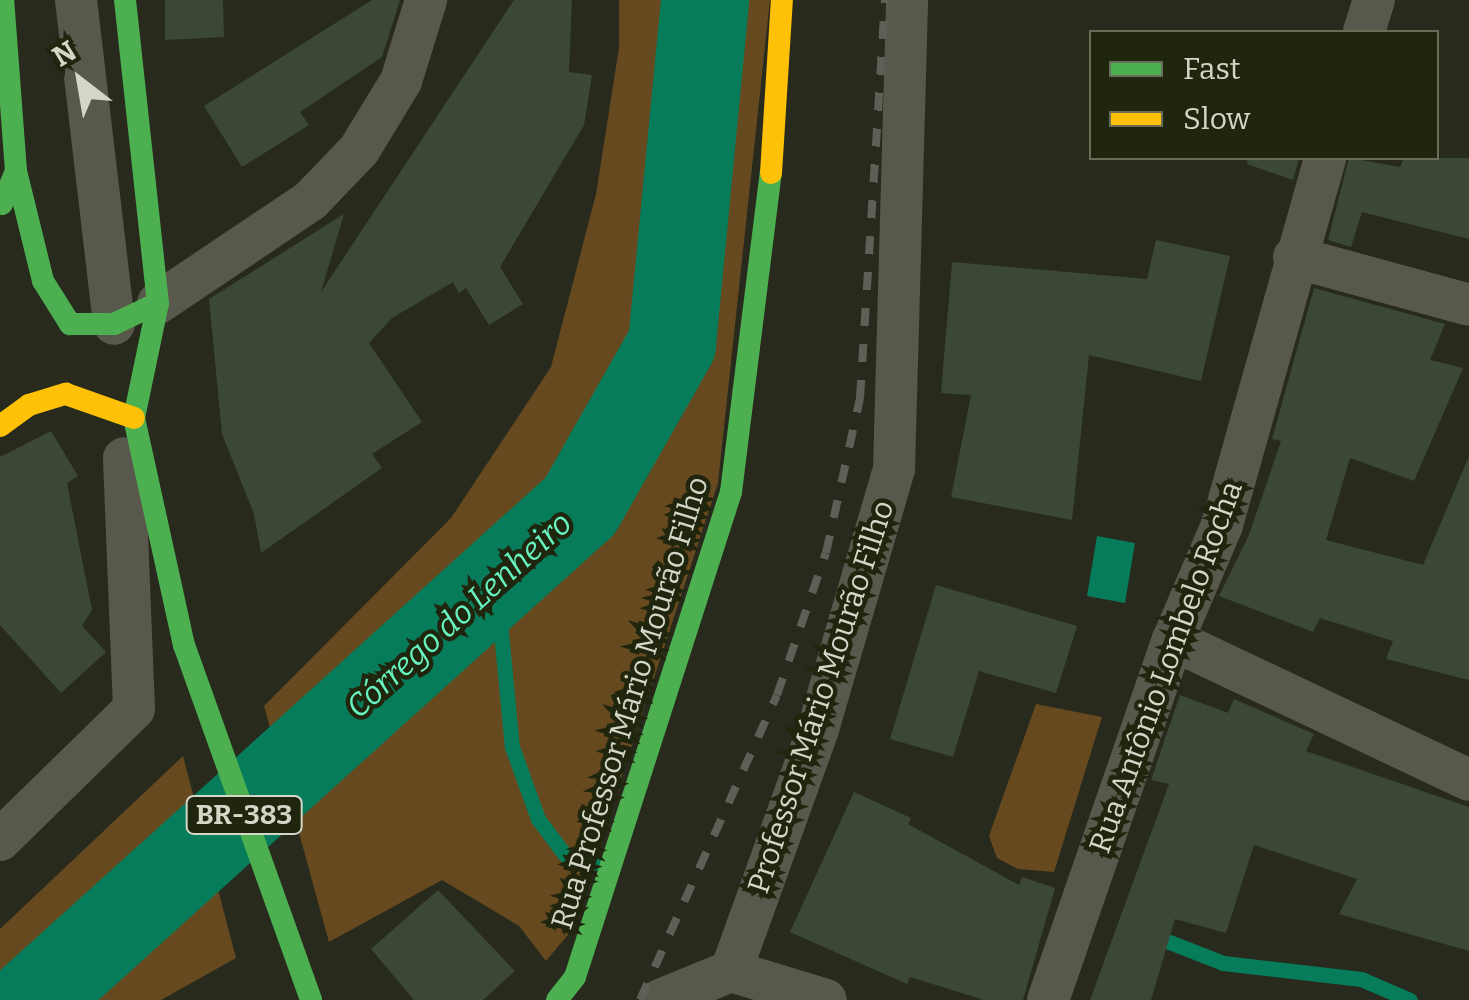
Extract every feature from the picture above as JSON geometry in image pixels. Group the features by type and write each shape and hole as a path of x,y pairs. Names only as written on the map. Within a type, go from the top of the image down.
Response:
{"main road":[{"path":"3,0 16,171 49,296 78,328 114,324 158,303"},
{"name":"BR-383","path":"125,0 158,303 134,418 184,646 308,992"},
{"name":"Rua Professor Mário Mourão Filho","path":"574,992 731,492 766,248 782,0"},
{"path":"0,208 16,171"},
{"path":"0,426 30,405 66,394 134,418"}],"street":[{"path":"76,0 114,324"},
{"path":"158,303 311,200 359,150 400,81 426,0"},
{"name":"Professor Mário Mourão Filho","path":"731,971 818,728 894,469 907,0"},
{"path":"1365,30 1374,0"},
{"name":"Rua Antônio Lombelo Rocha","path":"1048,1000 1172,640 1222,526 1294,257 1324,160"},
{"path":"1294,257 1469,304"},
{"path":"0,840 134,709 124,451 134,418"},
{"path":"1172,640 1469,780"},
{"path":"660,1000 731,971 826,1000"}],"shaded area":[{"path":"619,0 770,0 718,483 571,931 546,961 519,926 442,880 329,942 264,706 451,518 551,367 596,194 619,48"},
{"path":"1097,536 1135,543 1125,603 1087,596"},
{"path":"1036,704 1102,717 1054,872 1018,869 997,858 989,836"},
{"path":"183,756 236,958 161,1000 0,1000 0,929"}],"building":[{"path":"165,0 223,0 224,37 165,40"},
{"path":"372,0 400,0 382,57 300,112 309,125 242,167 204,106"},
{"path":"514,0 572,0 569,72 592,75 584,125 500,267 523,304 489,325 466,288 459,293 453,282 392,318 369,343 422,422 372,454 382,468 261,553 254,514 222,434 209,299 344,214 321,292"},
{"path":"1469,158 1469,239 1362,212 1351,247 1328,240 1348,160 1400,167 1403,160"},
{"path":"1248,160 1298,160 1293,180 1247,164"},
{"path":"1156,240 1230,256 1201,381 1089,355 1072,520 951,497 971,395 941,393 952,262 1147,279"},
{"path":"1314,288 1445,324 1430,360 1463,368 1414,481 1350,458 1326,540 1423,565 1469,456 1469,680 1386,659 1393,641 1320,618 1313,632 1219,596 1249,535 1281,441 1272,439"},
{"path":"51,431 78,476 67,483 92,610 82,626 106,652 61,693 0,625 0,457"},
{"path":"936,585 1077,626 1056,693 979,671 953,757 890,739"},
{"path":"1180,695 1228,713 1234,699 1314,734 1306,751 1469,807 1469,951 1339,914 1357,879 1254,845 1226,933 1175,919 1151,1000 1090,1000 1169,784 1151,780"},
{"path":"854,792 911,818 908,824 1019,885 1022,877 1055,888 1023,1000 984,1000 910,977 907,984 790,932"},
{"path":"438,890 515,971 483,1000 414,1000 371,949"}],"waterway":[{"name":"Córrego do Lenheiro","path":"33,1000 580,506 672,344 705,0"},
{"path":"496,579 512,747 538,819 565,855 594,863"},
{"path":"1149,934 1223,963 1361,979 1410,1000"}],"railway":[{"path":"640,1000 777,695 826,553 860,398 885,0"}],"traffic: fast":[{"path":"2,204 16,171 3,0"},
{"path":"125,0 158,303 134,418 184,645 311,1000"},
{"path":"16,171 43,281 70,324 114,324 158,303"},
{"path":"557,1000 575,977 731,492 771,173"}],"traffic: slow":[{"path":"771,173 782,0"},
{"path":"0,426 29,405 66,394 134,418"}]}
